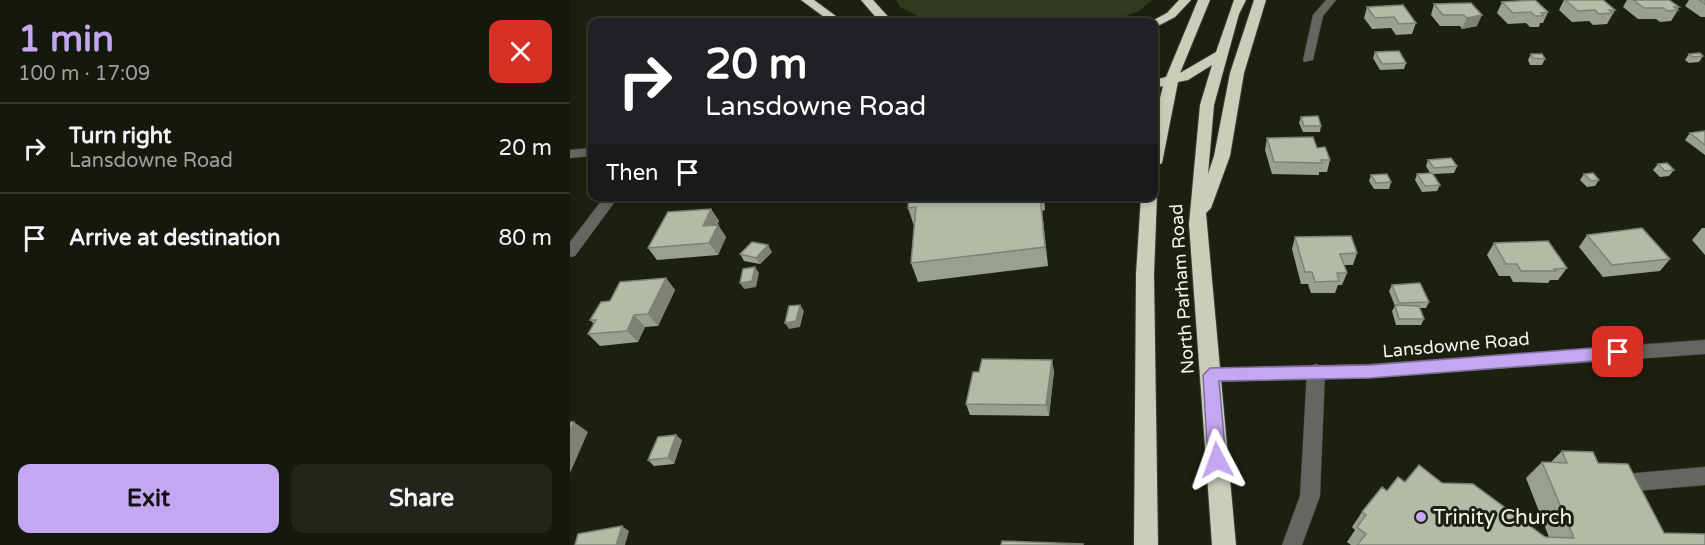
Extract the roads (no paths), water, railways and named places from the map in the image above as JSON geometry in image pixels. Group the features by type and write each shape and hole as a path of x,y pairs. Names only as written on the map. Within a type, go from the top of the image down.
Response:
{"highway":[{"path":"807,0 832,18"},
{"path":"867,0 882,18"},
{"path":"1158,23 1171,15 1185,0"},
{"path":"1158,131 1171,81 1190,28 1204,0"},
{"name":"North Parham Road","path":"1224,545 1197,224 1204,124 1210,88 1233,14 1240,0"},
{"path":"1197,224 1222,156 1237,73 1260,0"},
{"path":"1158,83 1171,81 1196,71 1222,54"},
{"name":"North Parham Road","path":"1146,545 1145,274 1149,201"}],"street":[{"path":"1308,60 1318,15 1331,0"},
{"path":"570,154 588,152"},
{"path":"570,252 609,201"},
{"name":"Lansdowne Road","path":"1210,375 1370,371 1705,347"},
{"path":"1292,545 1310,496 1316,371"},
{"path":"1636,482 1705,476"}],"place":[{"name":"Trinity Church","path":"1421,517"}]}
